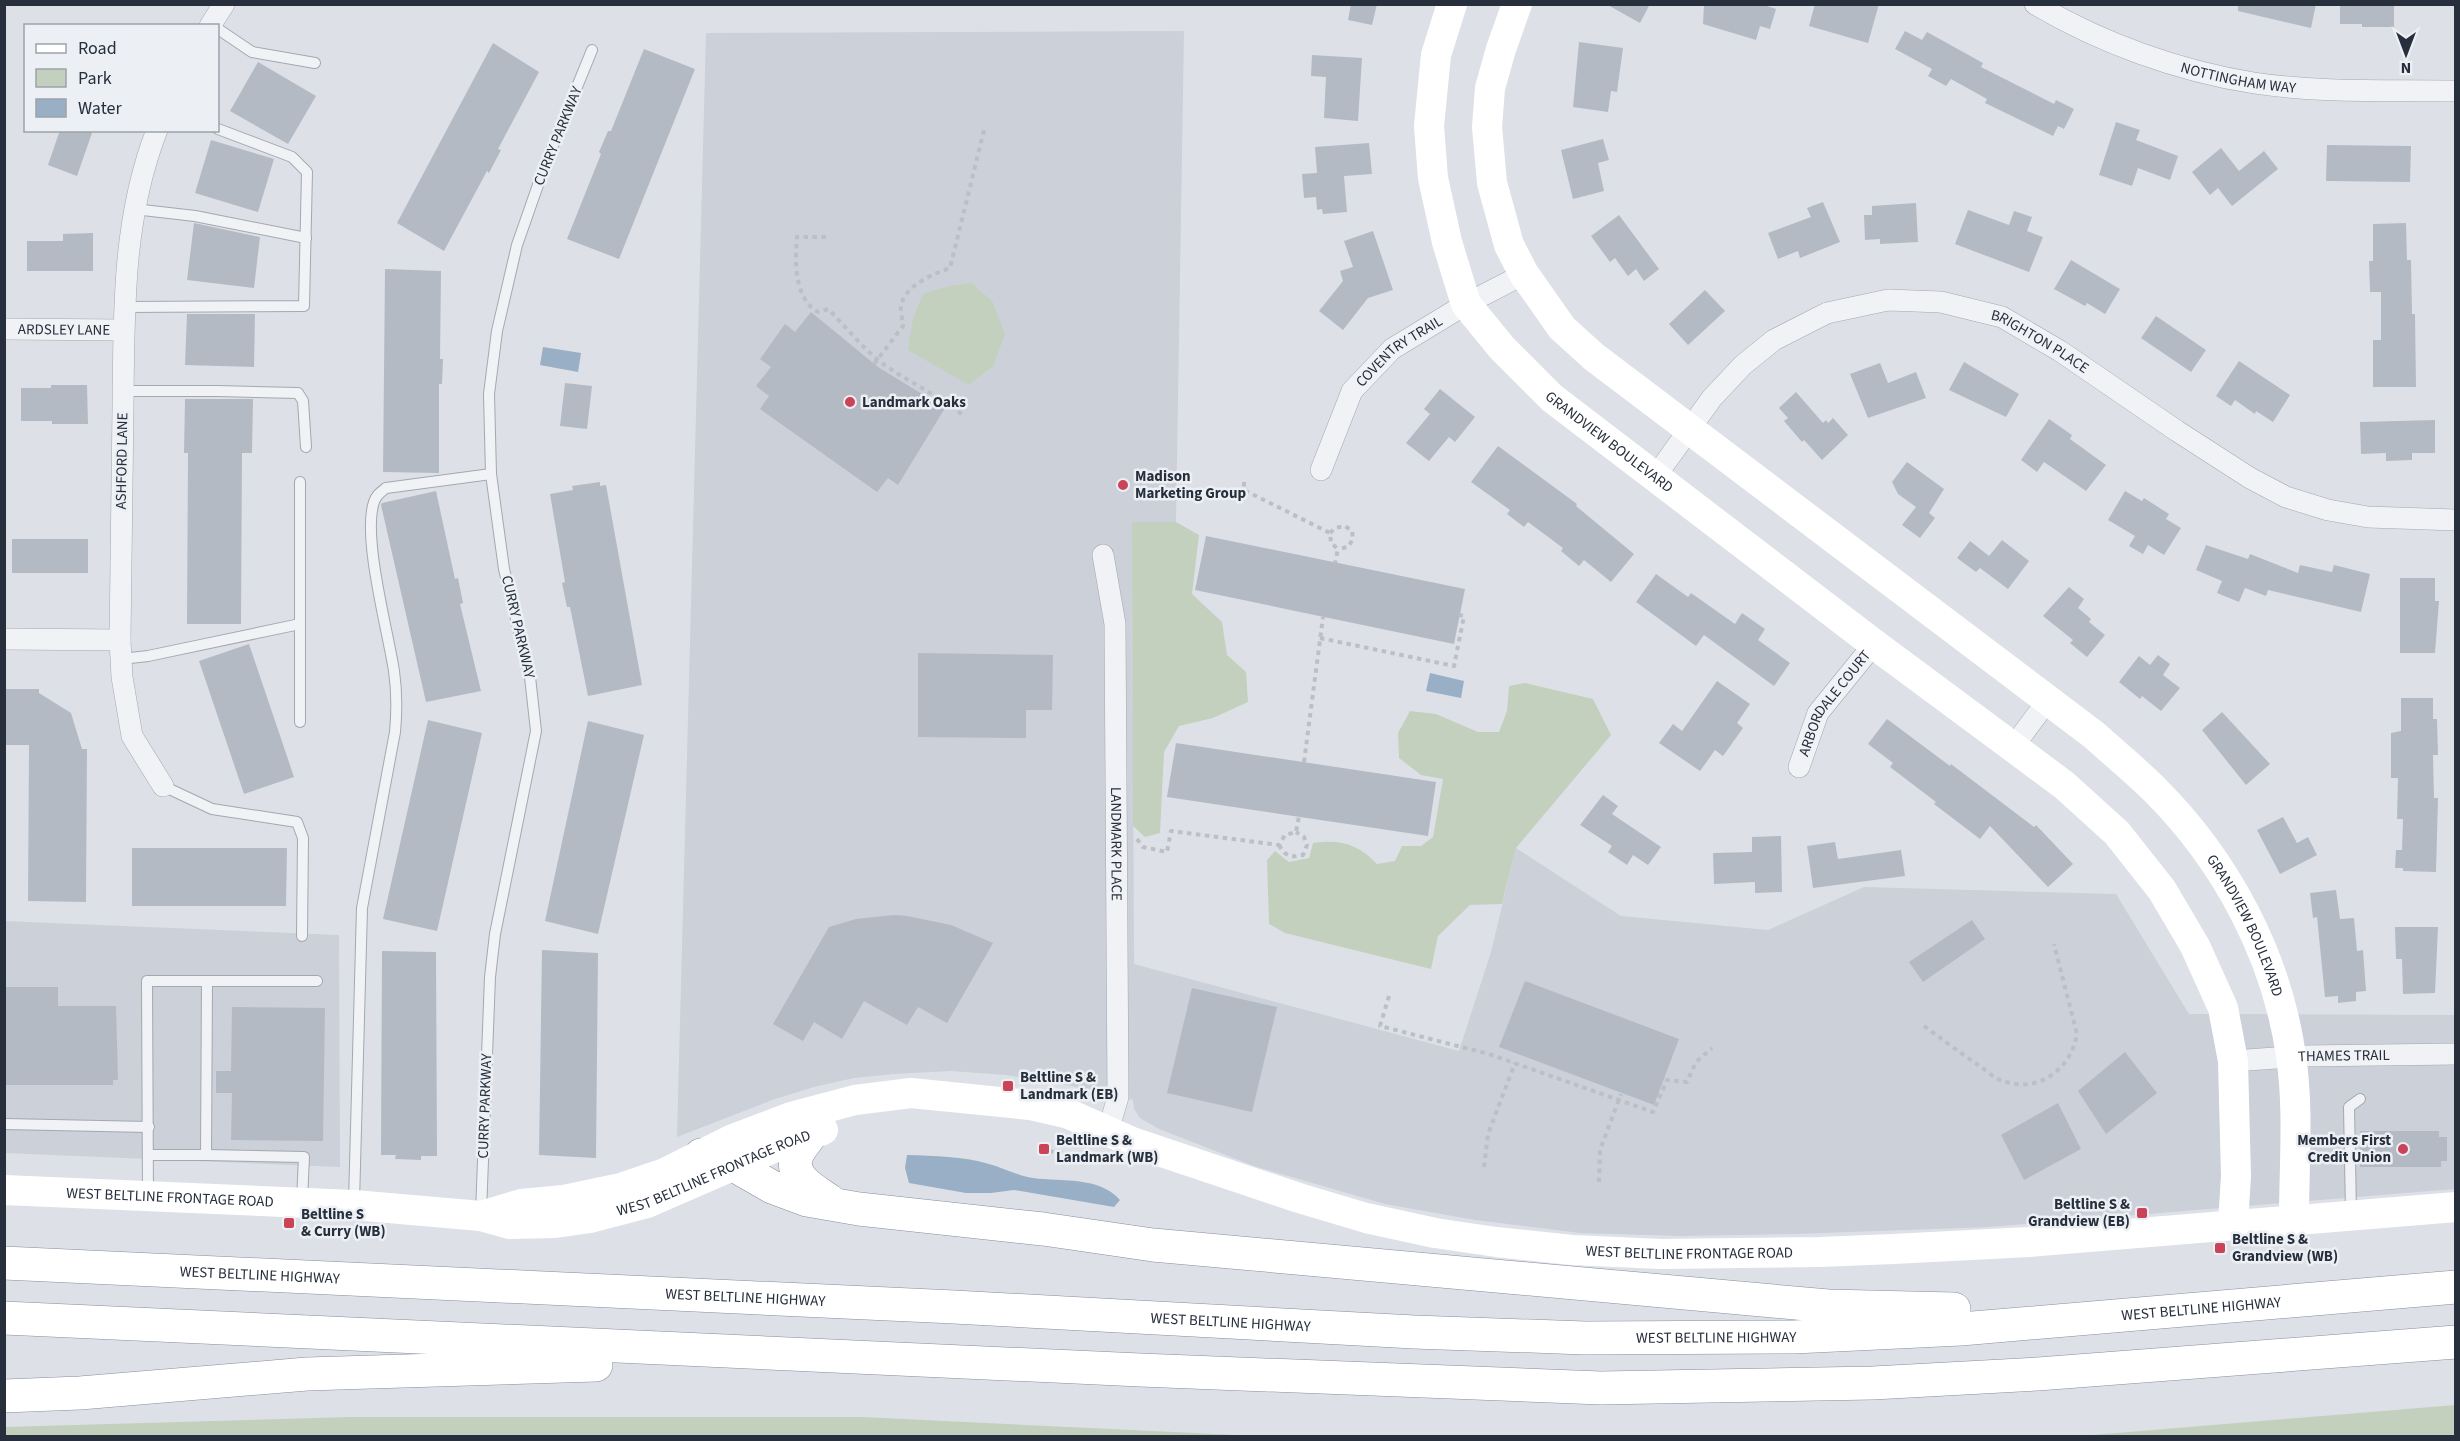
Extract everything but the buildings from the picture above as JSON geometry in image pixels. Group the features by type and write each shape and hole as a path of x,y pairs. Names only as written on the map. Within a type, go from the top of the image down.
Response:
{"highway":[{"path":"812,1133 796,1156 799,1178 834,1204"},
{"path":"701,1155 736,1164 772,1187 807,1200 859,1209 1043,1229 1153,1245 1828,1306 2130,1314"},
{"name":"WEST BELTLINE HIGHWAY","path":"4,1263 954,1307 1414,1332 1585,1338 1794,1337 1961,1329 2456,1287"},
{"path":"4,1318 1468,1384 1601,1388 1873,1383 2038,1374 2456,1342"},
{"path":"4,1396 80,1393 307,1374 880,1358"}],"street":[{"path":"214,24 224,4"},
{"name":"GRANDVIEW BOULEVARD","path":"1452,4 1436,56 1429,126 1433,178 1447,242 1466,304 1502,348 1552,398 1874,644 2064,785 2117,832 2162,890 2195,946 2223,1008 2233,1061 2236,1166 2233,1224"},
{"name":"GRANDVIEW BOULEVARD","path":"1517,4 1490,88 1487,128 1492,183 1509,245 1524,274 1562,328 1594,357 2094,735 2155,790 2199,839 2228,882 2273,975 2292,1057 2294,1219"},
{"name":"NOTTINGHAM WAY","path":"2035,4 2084,31 2160,60 2254,83 2356,90 2456,91"},
{"name":"ASHFORD LANE","path":"156,132 148,154 135,209 125,270 121,650 132,736 162,786"},
{"name":"COVENTRY TRAIL","path":"1321,470 1352,391 1392,349 1466,304 1524,274"},
{"name":"BRIGHTON PLACE","path":"1655,477 1712,398 1743,365 1774,340 1827,313 1888,300 1941,302 2002,317 2060,351 2250,478 2286,497 2328,510 2368,517 2456,520"},
{"name":"ARDSLEY LANE","path":"4,329 123,330"},
{"name":"LANDMARK PLACE","path":"1103,555 1115,624 1117,830 1118,1097 1108,1131"},
{"path":"4,639 121,650"},
{"name":"ARBORDALE COURT","path":"1799,767 1818,713 1874,644"},
{"path":"2013,747 2048,700"},
{"name":"THAMES TRAIL","path":"2233,1061 2292,1057 2456,1054"},
{"name":"WEST BELTLINE FRONTAGE ROAD","path":"481,1216 521,1204 564,1200 621,1188 665,1173 733,1139 791,1117 855,1100 911,1093 1029,1106 1069,1114 1132,1142 1233,1177 1366,1218 1435,1233 1572,1250 1661,1254 1832,1252 2029,1242 2456,1207"},
{"name":"WEST BELTLINE FRONTAGE ROAD","path":"4,1190 354,1205 481,1216 510,1224 555,1223 590,1218 647,1203 812,1133 852,1122 915,1110 944,1098"}],"lane":[{"path":"219,30 252,52 315,63"},
{"name":"CURRY PARKWAY","path":"481,1216 490,977 495,934 536,731 530,677 504,570 491,474 489,394 497,331 518,245 545,165 592,50"},
{"path":"124,307 304,306 308,172 292,157 219,129"},
{"path":"135,209 195,216 306,238"},
{"path":"123,391 298,393 303,401 306,447"},
{"path":"354,1205 362,908 389,765 397,708 394,674 370,531 374,502 378,494 386,488 491,474"},
{"path":"300,482 300,722"},
{"path":"121,650 148,656 300,624"},
{"path":"162,786 212,809 297,822 303,838 302,936"},
{"path":"148,1196 147,981 317,981"},
{"path":"206,1155 207,981"},
{"path":"2351,1215 2349,1107 2360,1099"},
{"path":"4,1124 149,1127"},
{"path":"149,1155 304,1157 302,1202"}],"path":[{"path":"874,364 903,326 901,305 914,286 928,276 950,268 985,126"},
{"path":"826,237 797,237 799,285 808,307 818,312 828,309 877,359 912,383 947,401 964,416"},
{"path":"1244,482 1244,490 1330,533"},
{"path":"1330,533 1335,528 1344,526 1352,531 1353,539 1348,547 1338,549"},
{"path":"1330,533 1331,543 1338,549"},
{"path":"1335,562 1338,549"},
{"path":"1320,638 1454,666 1464,616 1460,615"},
{"path":"1304,762 1323,617"},
{"path":"1296,832 1299,816"},
{"path":"1117,830 1133,833 1143,847 1167,852 1171,831 1279,845"},
{"path":"1279,845 1284,854 1292,857 1303,855 1308,845 1304,837 1296,832"},
{"path":"1279,845 1285,836 1296,832"},
{"path":"1924,1026 2001,1081 2020,1084 2037,1083 2053,1076 2065,1064 2074,1048 2077,1034 2054,944"},
{"path":"1389,996 1380,1026 1490,1054 1653,1112 1667,1080 1687,1082 1696,1062 1712,1048"},
{"path":"1484,1167 1488,1134 1515,1063"},
{"path":"1599,1182 1600,1150 1622,1094"}],"shaded area":[{"path":"1184,31 1176,522 1132,522 1134,964 1459,1051 1491,952 1516,848 1621,916 1768,930 1864,887 2116,894 2189,1014 2455,1015 2455,1189 1988,1227 1683,1236 1580,1233 1475,1220 1385,1204 1254,1166 1159,1129 1140,1118 1134,1109 1133,1100 1006,1075 951,1071 854,1078 814,1087 775,1099 677,1137 706,33"},
{"path":"4,921 339,935 340,1167 5,1153"}],"green space":[{"path":"971,283 992,301 1005,334 993,366 969,385 908,350 913,319 923,294 949,286"},
{"path":"1132,522 1176,522 1199,535 1192,594 1222,622 1227,655 1246,672 1248,702 1213,718 1179,726 1164,752 1160,833 1145,837 1133,826"},
{"path":"1525,683 1593,699 1611,735 1516,848 1502,904 1470,905 1438,936 1431,969 1285,933 1269,924 1267,860 1275,851 1289,862 1309,858 1313,843 1348,844 1363,852 1377,864 1395,861 1402,846 1421,846 1433,837 1443,779 1421,775 1399,758 1398,733 1410,711 1436,714 1478,732 1499,732 1507,711 1509,686"},
{"path":"2455,1405 2455,1436 2080,1436"},
{"path":"350,1417 862,1417 1258,1436 5,1436 5,1427"}],"water":[{"path":"543,347 581,353 578,372 540,365"},
{"path":"1430,673 1464,681 1461,698 1426,691"},
{"path":"907,1155 968,1159 1027,1177 1091,1184 1102,1187 1120,1200 1114,1207 1014,1190 966,1193 909,1183 905,1168"}],"place":[{"name":"Landmark Oaks","path":"850,402"},
{"name":"Madison Marketing Group","path":"1123,485"},
{"name":"Beltline S & Landmark (EB)","path":"1008,1086"},
{"name":"Beltline S & Landmark (WB)","path":"1044,1149"},
{"name":"Members First Credit Union","path":"2403,1149"},
{"name":"Beltline S & Grandview (EB)","path":"2142,1213"},
{"name":"Beltline S & Curry (WB)","path":"289,1223"},
{"name":"Beltline S & Grandview (WB)","path":"2220,1248"}]}
